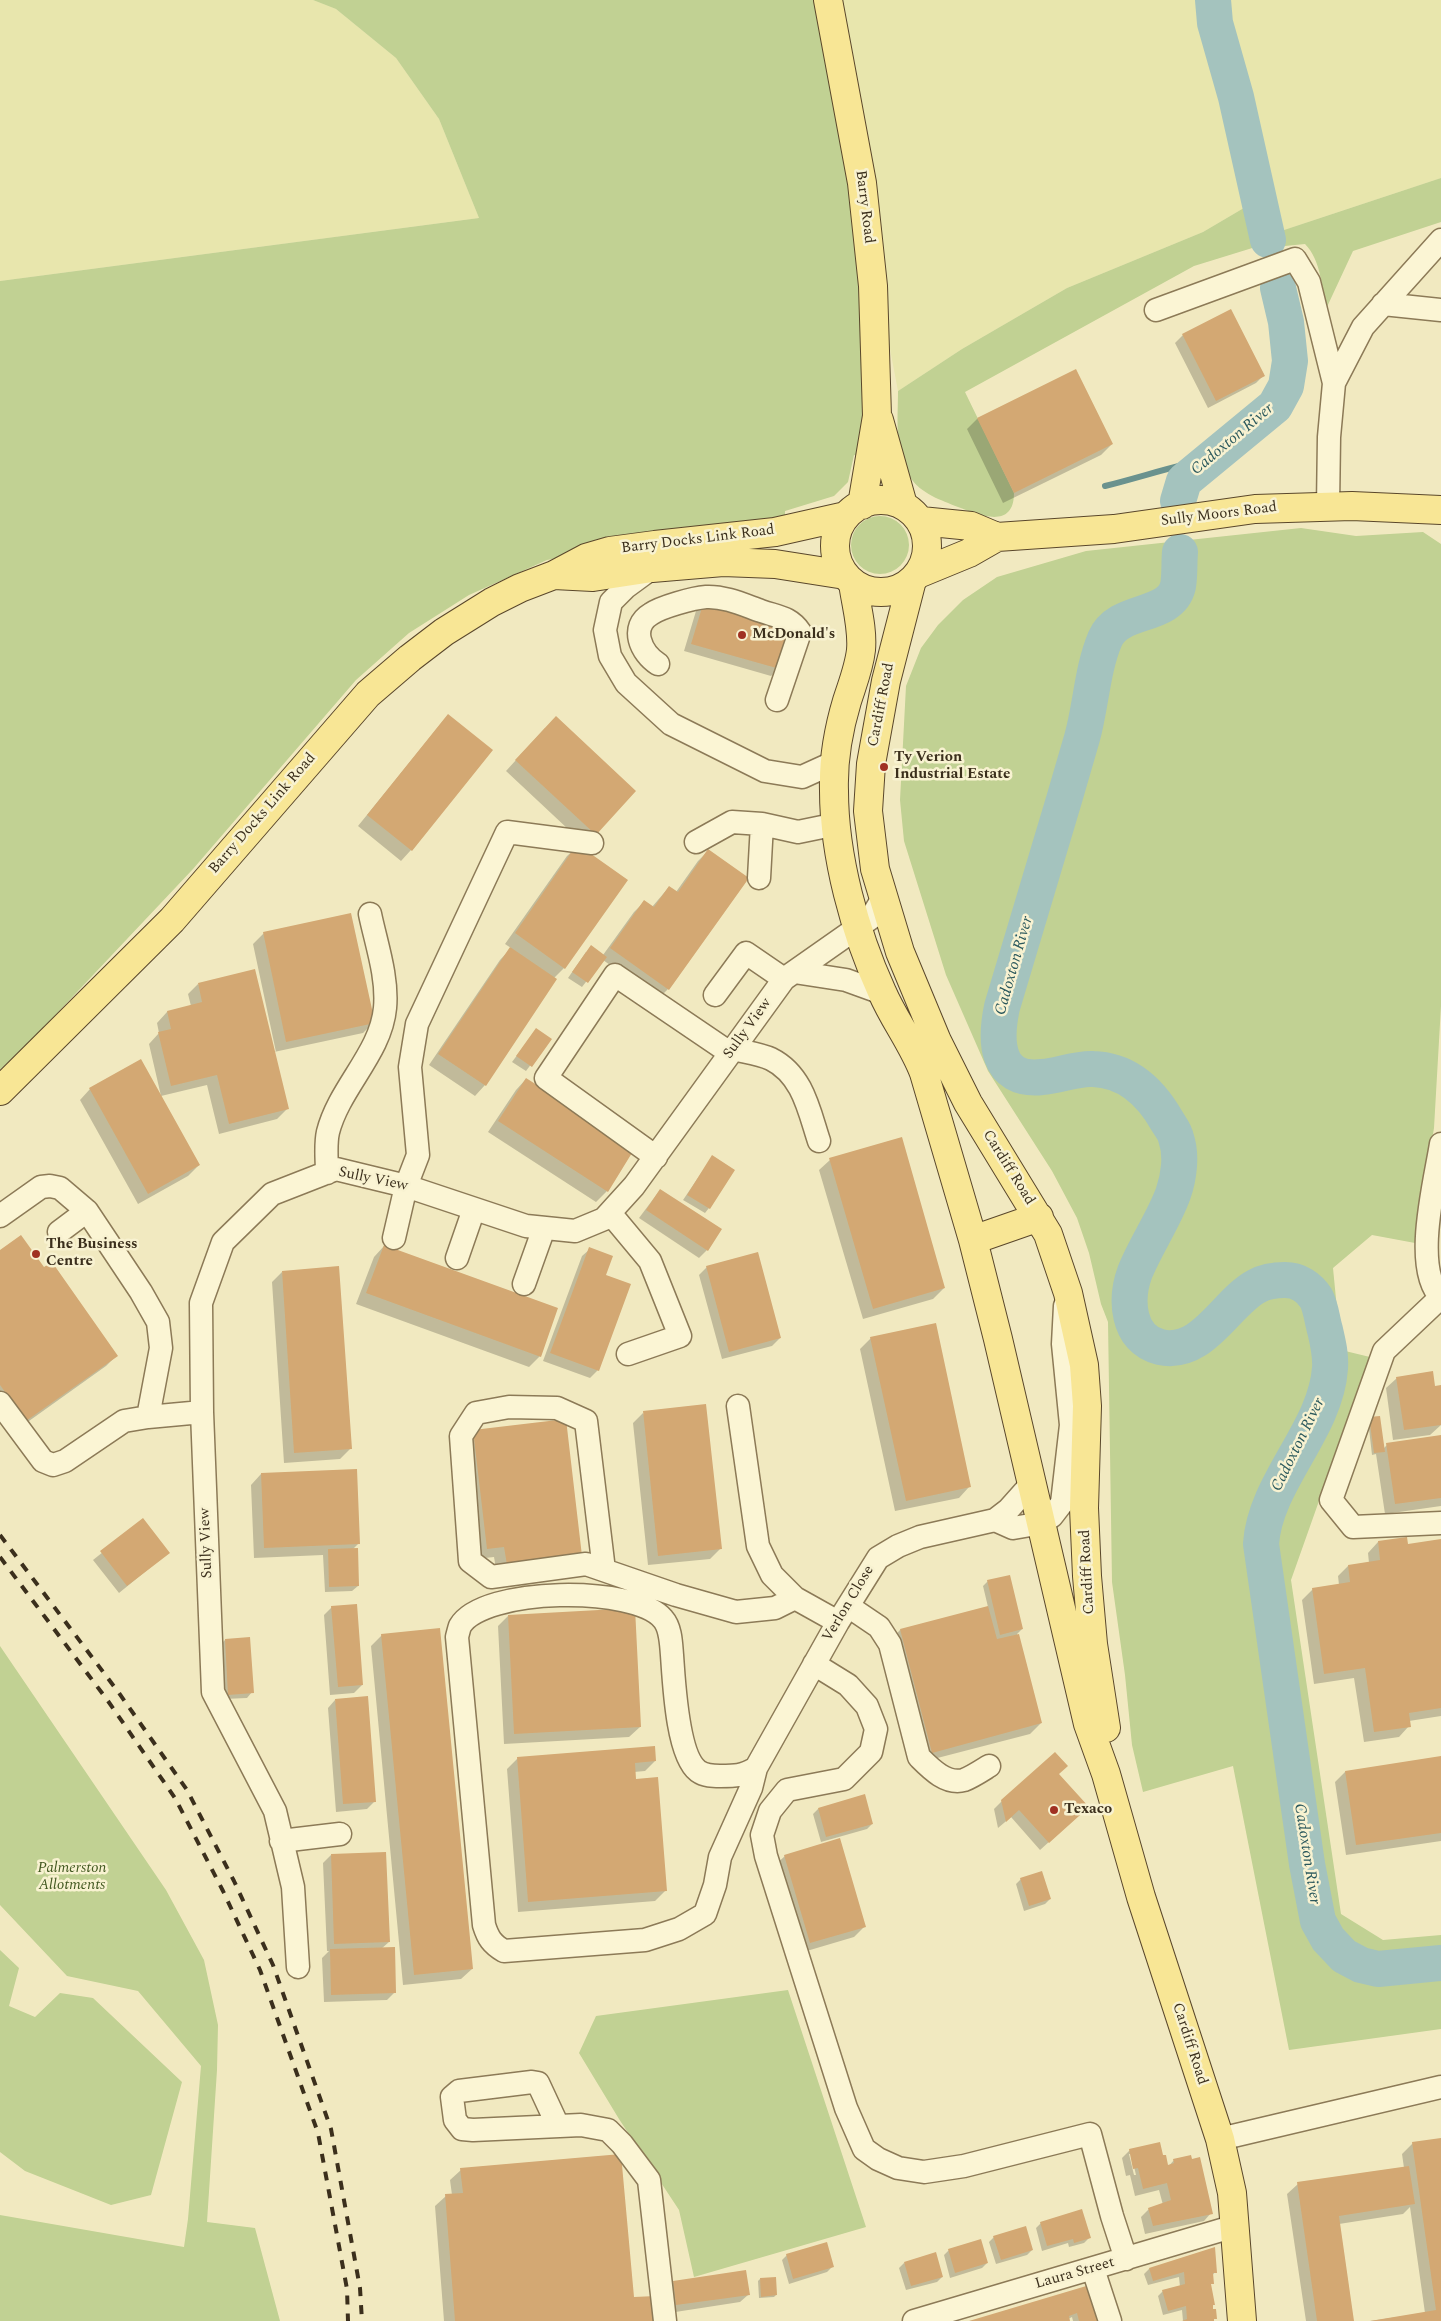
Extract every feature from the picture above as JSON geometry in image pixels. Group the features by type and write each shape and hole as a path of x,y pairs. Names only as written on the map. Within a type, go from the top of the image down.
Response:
{"main road":[{"name":"Barry Road","path":"828,0 854,128 868,230 873,286 877,416 854,510"},
{"name":"Barry Road","path":"877,416 912,513"},
{"path":"882,500 912,513 926,534 926,557 915,577 904,587 884,592 862,588 849,579 835,552 836,538 840,525 854,510 882,500"},
{"name":"Sully Moors Road","path":"915,577 969,554 997,537 1114,529 1255,509 1328,506 1441,510"},
{"name":"Barry Docks Link Road","path":"0,1092 172,920 368,694 410,658 451,628 520,588 554,575 586,558 610,552 775,532 854,510"},
{"name":"Sully Moors Road","path":"912,513 972,526 997,537"},
{"name":"Barry Docks Link Road","path":"554,575 593,577 652,568 732,562 775,564 849,579"},
{"name":"Cardiff Road","path":"915,577 886,681 871,764 868,811 875,869 906,969 937,1042 968,1103 1038,1216 1055,1252 1067,1289 1084,1365 1087,1406 1084,1508 1087,1576 1093,1644 1106,1722 1106,1774"},
{"name":"Cardiff Road","path":"849,579 861,632 861,651 840,729 834,762 834,793 840,850 857,928 882,993 917,1054 973,1240 1033,1482 1088,1724 1106,1774 1141,1897 1220,2139 1228,2170 1235,2226 1242,2321"},
{"path":"973,1240 1038,1216"}],"street":[{"path":"1334,383 1363,326 1441,240"},
{"path":"1156,310 1295,259 1309,282 1334,383 1329,437 1328,506"},
{"path":"1383,304 1441,310"},
{"path":"652,568 626,588 612,602 605,630 610,656 626,683 671,724 765,771 802,777 834,762"},
{"path":"658,664 648,658 640,645 640,635 644,620 651,614 706,597 729,600 792,621 800,632 777,700"},
{"path":"696,842 732,822 762,824 798,832 837,824"},
{"path":"759,878 762,824"},
{"path":"394,1238 406,1186 418,1155 410,1067 417,1024 507,832 592,843"},
{"name":"Sully View","path":"298,1967 293,1887 275,1811 213,1692 202,1412 201,1303 223,1242 272,1194 336,1169 406,1186 526,1226 575,1231 604,1219 634,1186 789,976 871,918 883,898"},
{"path":"327,1173 328,1132 334,1116 378,1036 385,1009 385,989 370,914"},
{"path":"715,995 746,953 789,976 846,980 882,993"},
{"path":"656,1156 546,1078 615,975 732,1051 770,1058 783,1066 795,1078 802,1091 819,1141"},
{"path":"1441,1144 1426,1246 1428,1274 1436,1292 1441,1297 1384,1351 1331,1500 1353,1527 1441,1523"},
{"path":"0,1216 41,1187 50,1186 60,1188 87,1211 141,1292 158,1322 161,1348 148,1417"},
{"path":"457,1258 474,1209"},
{"path":"59,1232 87,1211"},
{"path":"610,1213 650,1261 680,1336 628,1354"},
{"path":"524,1284 544,1228"},
{"path":"1042,1523 1052,1516 1062,1502 1066,1483 1071,1425 1063,1344 1067,1289"},
{"path":"0,1403 43,1461 53,1465 65,1461 124,1421 202,1412"},
{"path":"738,1406 758,1546 772,1574 795,1598 879,1627 890,1644 919,1757 932,1771 948,1779 962,1780 989,1766"},
{"path":"604,1570 586,1421 557,1408 509,1407 476,1412 460,1436 470,1561 491,1577 586,1564 676,1595 736,1612 775,1608 795,1598"},
{"name":"Verlon Close","path":"759,1764 742,1776 711,1776 698,1771 689,1758 679,1723 670,1634 664,1619 652,1610 613,1597 565,1594 500,1602 468,1618 460,1626 458,1637 484,1925 488,1938 495,1946 504,1951 645,1940 678,1929 705,1914 715,1885 720,1857 751,1788 759,1764 814,1664 878,1558 898,1546 920,1537 995,1520 1008,1510 1033,1482"},
{"name":"Verlon Close","path":"995,1520 1013,1528 1042,1523"},
{"path":"814,1664 848,1685 867,1706 876,1729 871,1752 844,1779 787,1790 770,1811 762,1835 769,1865 846,2108 864,2149 878,2159 898,2168 924,2172 964,2166 1090,2134 1112,2216 1126,2259"},
{"path":"281,1841 340,1834"},
{"path":"1220,2139 1441,2087"},
{"path":"558,2126 581,2125 608,2130 637,2161 649,2180 665,2321"},
{"name":"Laura Street","path":"914,2321 1235,2226"},
{"path":"1093,2269 1110,2321"}],"shaded area":[{"path":"0,0 313,0 336,9 396,58 439,119 479,218 0,281"},
{"path":"839,0 1202,0 1254,202 1203,232 1067,288 962,349 898,391 886,328"},
{"path":"1225,0 1441,0 1441,178 1281,231 1228,22"}],"green space":[{"path":"313,0 817,0 858,228 865,359 860,456 854,455 848,482 834,496 785,511 785,518 673,535 547,560 469,595 409,633 356,680 193,869 45,1026 0,1070 0,281 479,218 439,119 396,58 336,9"},
{"path":"1441,178 1441,222 1353,251 1326,309 1318,266 1310,251 1305,244 1285,246 1281,231"},
{"path":"1254,202 1262,245 1194,266 965,392 1014,493 1012,505 1008,512 1002,516 985,516 945,502 920,488 910,477 901,457 899,446 898,391 962,349 1067,288 1203,232"},
{"path":"880,516 891,518 904,529 909,545 907,556 896,569 880,574 869,572 856,561 851,545 853,534 864,521"},
{"path":"1301,528 1356,536 1423,532 1441,544 1441,1006 1434,1128 1415,1243 1372,1235 1333,1268 1341,1350 1370,1357 1291,1580 1341,1914 1383,1940 1441,1935 1441,2029 1289,2050 1233,1766 1143,1792 1132,1745 1125,1675 1112,1582 1108,1322 1101,1304 1089,1253 1077,1218 1052,1171 988,1071 946,975 904,841 900,800 906,686 921,648 938,625 963,600 997,577 1086,551"},
{"name":"Palmerston Allotments","path":"0,1646 166,1890 204,1960 218,2025 217,2070 207,2222 255,2228 280,2321 0,2321 0,2215 184,2247 201,2066 138,1991 67,1976 0,1905"},
{"path":"0,1950 19,1968 9,2006 35,2017 60,1993 93,1998 182,2082 151,2195 111,2205 25,2171 0,2152"},
{"path":"788,1990 866,2227 694,2277 679,2210 619,2119 579,2053 596,2016"}],"building":[{"path":"1231,309 1265,376 1216,401 1182,334"},
{"path":"1076,369 1113,444 1014,493 977,418"},
{"name":"McDonald's","path":"704,601 792,627 780,669 691,644"},
{"path":"448,714 493,750 412,851 367,815"},
{"path":"556,716 636,791 596,835 515,760"},
{"path":"577,844 628,880 565,969 515,933"},
{"path":"708,849 749,878 669,990 610,948 644,900 654,907 669,886 678,892"},
{"path":"351,913 375,1023 286,1042 263,932"},
{"path":"591,945 607,957 588,983 572,972"},
{"path":"510,947 557,979 486,1086 438,1054"},
{"path":"255,969 289,1109 229,1124 217,1075 171,1086 158,1032 171,1029 167,1011 202,1002 198,983"},
{"path":"536,1028 552,1039 532,1067 516,1056"},
{"path":"141,1059 200,1165 148,1194 89,1088"},
{"path":"526,1078 635,1148 608,1192 498,1121"},
{"path":"902,1137 945,1288 873,1309 829,1158"},
{"path":"712,1155 735,1170 710,1209 687,1195"},
{"path":"660,1189 722,1229 708,1251 646,1210"},
{"path":"21,1235 44,1267 52,1262 118,1356 26,1421 0,1385 0,1250"},
{"path":"384,1245 558,1308 541,1357 366,1293"},
{"path":"589,1247 613,1256 606,1275 631,1284 599,1371 550,1353"},
{"path":"758,1252 781,1338 729,1352 706,1266"},
{"path":"339,1266 352,1449 294,1453 282,1271"},
{"path":"936,1323 971,1487 906,1501 870,1337"},
{"path":"1433,1371 1435,1386 1441,1385 1441,1425 1404,1430 1396,1377"},
{"path":"706,1404 722,1549 658,1556 643,1411"},
{"path":"1380,1416 1385,1452 1374,1453 1369,1417"},
{"path":"566,1419 582,1556 507,1565 504,1547 487,1549 473,1430"},
{"path":"1441,1435 1441,1498 1395,1504 1386,1443"},
{"path":"357,1469 360,1544 264,1548 261,1473"},
{"path":"143,1518 170,1553 127,1586 100,1551"},
{"path":"1407,1537 1408,1544 1441,1539 1441,1708 1409,1713 1411,1727 1374,1732 1365,1668 1324,1674 1312,1588 1350,1582 1348,1565 1380,1560 1378,1541"},
{"path":"358,1548 359,1586 329,1587 328,1549"},
{"path":"1010,1575 1023,1629 1000,1635 987,1580"},
{"path":"357,1604 363,1685 338,1687 331,1606"},
{"path":"988,1606 997,1639 1019,1634 1042,1723 932,1753 900,1629"},
{"path":"635,1608 641,1727 514,1734 508,1615"},
{"path":"440,1628 473,1969 414,1975 381,1634"},
{"path":"250,1637 254,1693 228,1695 225,1639"},
{"path":"368,1696 376,1802 343,1804 335,1699"},
{"path":"655,1746 656,1761 635,1763 636,1779 658,1777 667,1891 528,1902 517,1757"},
{"path":"1055,1752 1068,1766 1059,1774 1089,1807 1049,1843 1019,1810 1006,1822 1001,1800"},
{"path":"1441,1756 1441,1833 1356,1845 1345,1771"},
{"path":"865,1794 873,1824 826,1837 818,1808"},
{"path":"840,1838 866,1927 810,1943 784,1855"},
{"path":"386,1852 390,1942 334,1944 331,1854"},
{"path":"1042,1871 1051,1899 1029,1906 1020,1878"},
{"path":"395,1947 396,1993 331,1995 330,1949"},
{"path":"1441,2138 1441,2321 1370,2321 1436,2310 1412,2142"},
{"path":"1160,2142 1168,2165 1174,2163 1173,2159 1191,2155 1192,2159 1200,2157 1213,2214 1153,2226 1148,2208 1171,2200 1167,2183 1143,2189 1138,2168 1133,2169 1129,2149"},
{"path":"621,2154 634,2297 656,2296 658,2321 455,2321 445,2194 463,2193 460,2168"},
{"path":"1409,2166 1415,2204 1339,2216 1354,2321 1317,2321 1297,2182"},
{"path":"1082,2209 1091,2238 1074,2243 1073,2239 1047,2246 1040,2222"},
{"path":"1026,2226 1033,2250 1001,2260 993,2236"},
{"path":"981,2239 988,2263 955,2273 948,2249"},
{"path":"827,2242 834,2267 793,2279 786,2254"},
{"path":"1215,2247 1217,2273 1213,2273 1214,2284 1211,2284 1215,2305 1213,2305 1213,2309 1216,2309 1217,2319 1214,2319 1214,2321 1182,2321 1187,2319 1186,2306 1168,2311 1162,2290 1185,2284 1184,2272 1153,2281 1149,2268"},
{"path":"936,2252 943,2277 911,2286 904,2262"},
{"path":"746,2270 750,2295 676,2305 673,2281"},
{"path":"776,2277 777,2295 761,2297 760,2278"},
{"path":"1093,2284 1099,2321 1079,2321 1077,2313 1069,2316 1070,2321 969,2321"}],"waterway":[{"name":"Cadoxton River","path":"1213,0 1215,23 1236,97 1268,240"},
{"name":"Cadoxton River","path":"1178,501 1184,481 1275,406 1286,386 1290,361 1286,322 1278,288"},
{"path":"1105,486 1213,458"},
{"name":"Cadoxton River","path":"1180,552 1178,586 1173,596 1165,604 1121,622 1112,629 1105,639 1094,676 1082,738 1002,1007 999,1045 1007,1066 1015,1073 1026,1077 1042,1077 1093,1069 1106,1070 1128,1079 1154,1101 1174,1131 1179,1159 1175,1187 1169,1204 1135,1272 1130,1294 1131,1317 1141,1336 1149,1343 1160,1347 1175,1348 1189,1344 1213,1326 1246,1294 1267,1282 1294,1281 1307,1287 1316,1298 1330,1354 1330,1368 1326,1391 1318,1413 1273,1499 1265,1521 1261,1544 1307,1864 1318,1921 1328,1939 1344,1956 1361,1965 1378,1969 1441,1963"}],"railway":[{"path":"0,1535 119,1693 187,1790 234,1881 273,1965 331,2129 360,2288 362,2321"},
{"path":"0,1557 108,1701 175,1798 223,1891 260,1970 318,2133 347,2289 348,2321"}],"place":[{"name":"McDonald's","path":"742,635"},
{"name":"Ty Verion Industrial Estate","path":"884,767"},
{"name":"The Business Centre","path":"36,1254"},
{"name":"Texaco","path":"1054,1810"}]}
